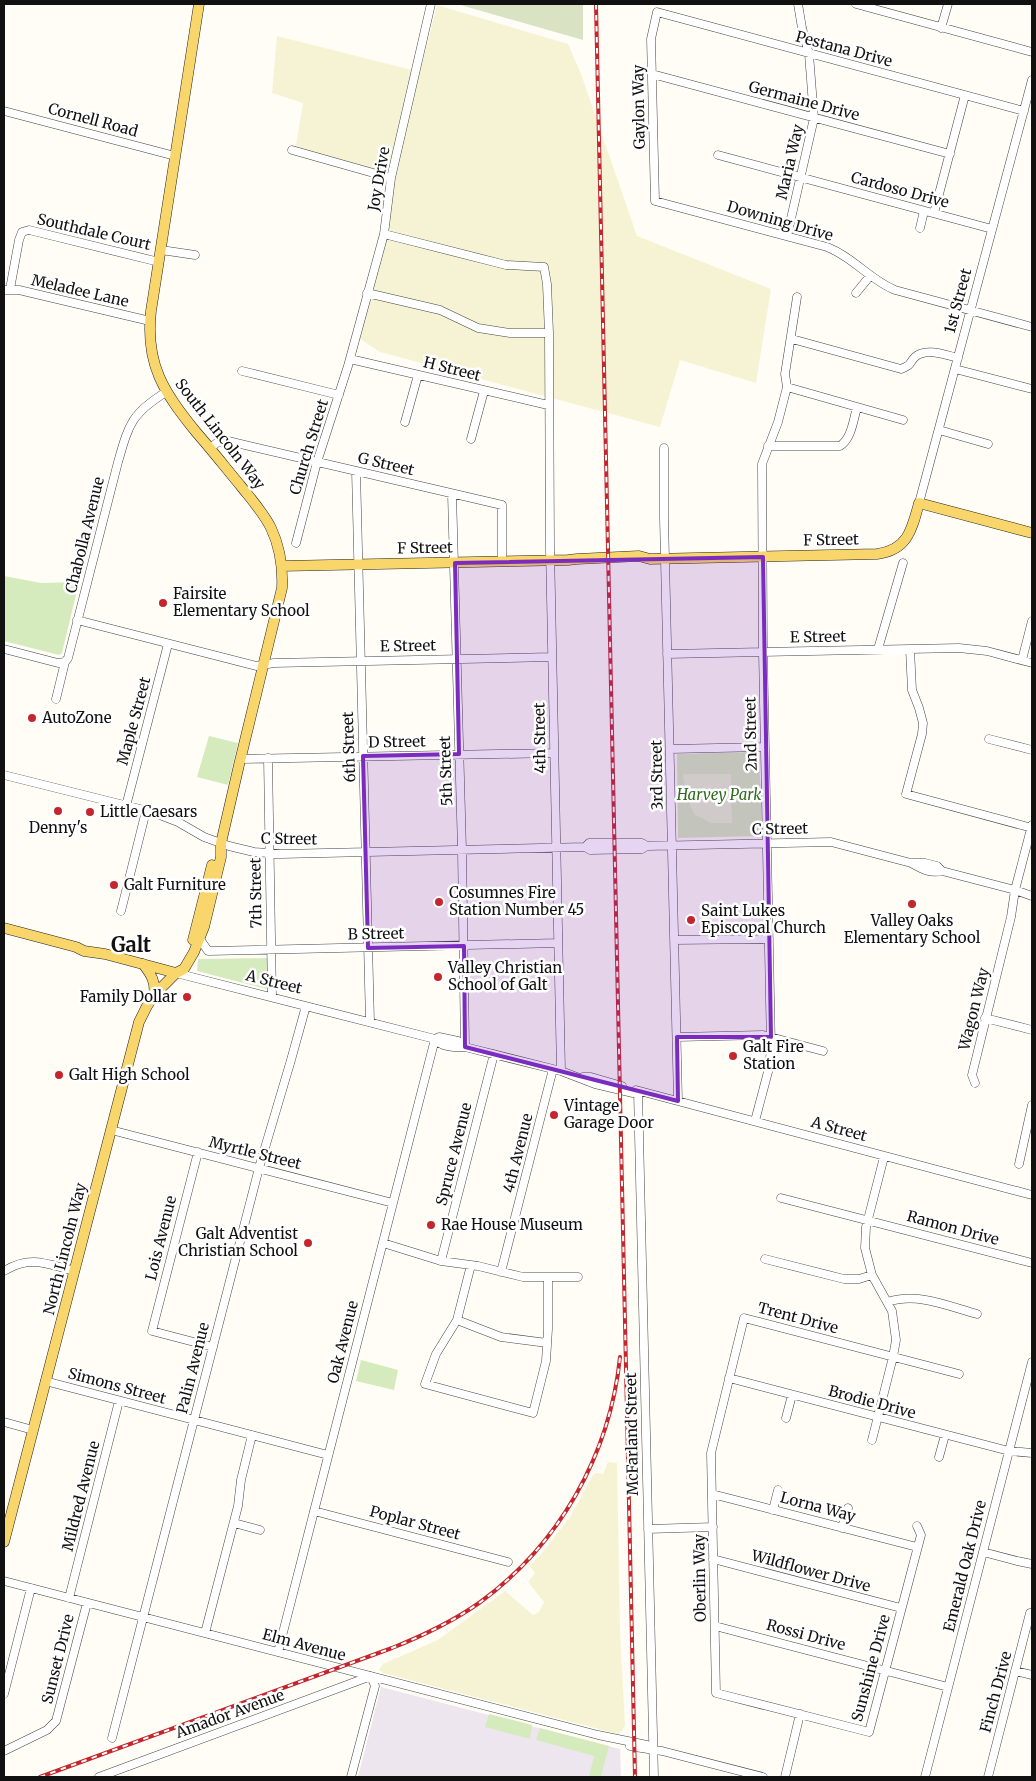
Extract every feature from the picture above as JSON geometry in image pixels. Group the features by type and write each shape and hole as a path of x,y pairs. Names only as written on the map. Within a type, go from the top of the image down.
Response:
{"main road":[{"name":"South Lincoln Way","path":"176,973 191,944 207,881 221,843 280,599 282,566 276,540 265,517 166,392 152,356 150,321 200,4"},
{"name":"1st Street","path":"912,529 920,503"},
{"path":"920,503 1032,533"},
{"name":"F Street","path":"282,566 568,560 578,562 639,562 665,558 884,553 899,546 912,529"},
{"name":"South Lincoln Way","path":"176,973 184,970 200,939 221,857 221,843"},
{"name":"A Street","path":"4,928 76,947 84,951 105,954 176,973"},
{"path":"143,964 153,977 154,995"},
{"name":"North Lincoln Way","path":"4,1542 136,1032 143,1013 154,995 176,973"}],"street":[{"name":"Joy Drive","path":"350,359 384,234 391,178 431,4"},
{"name":"Maria Way","path":"786,236 814,118 809,54 798,4"},
{"path":"856,4 881,7 941,28 1032,52"},
{"path":"941,28 948,4"},
{"name":"Pestana Drive","path":"657,12 1024,111"},
{"name":"Gaylon Way","path":"655,201 651,39 657,12"},
{"name":"Germaine Drive","path":"652,74 950,154"},
{"name":"1st Street","path":"920,503 1032,80"},
{"path":"934,213 965,95"},
{"name":"Cornell Road","path":"4,111 176,156"},
{"path":"292,150 391,178"},
{"name":"Cardoso Drive","path":"718,155 992,229"},
{"name":"Downing Drive","path":"655,201 837,251 855,262 870,276 895,290 1032,327"},
{"path":"920,228 924,211"},
{"name":"Southdale Court","path":"7,290 18,240 22,232 29,230 159,262"},
{"name":"4th Street","path":"384,234 506,265 544,267 547,284 549,333 550,561 558,943 557,1070"},
{"path":"161,250 195,255"},
{"path":"856,293 870,276"},
{"name":"Meladee Lane","path":"7,290 150,321"},
{"path":"367,293 440,310 478,328 498,332 549,333"},
{"name":"2nd Street","path":"755,1121 769,1068 771,1037 763,652 762,464 778,422 787,387 785,374 798,297"},
{"path":"792,340 901,369 911,364 915,357 927,352 958,358"},
{"name":"H Street","path":"350,359 548,405"},
{"name":"Church Street","path":"296,543 317,462 350,359"},
{"path":"955,368 1032,389"},
{"path":"242,371 339,395"},
{"path":"405,422 418,375"},
{"path":"787,387 902,420"},
{"path":"471,439 484,391"},
{"name":"Chabolla Avenue","path":"56,699 64,662 68,658 126,434 139,412 166,392"},
{"path":"768,446 840,446 848,437 856,408"},
{"path":"939,430 988,444"},
{"name":"G Street","path":"210,448 218,442 228,441 502,505 502,562"},
{"name":"3rd Street","path":"664,448 678,1101"},
{"name":"6th Street","path":"356,471 370,1022"},
{"name":"5th Street","path":"452,494 462,850 465,1047"},
{"path":"878,649 904,563"},
{"name":"E Street","path":"77,620 256,666 274,663 552,657"},
{"path":"1022,660 1032,621"},
{"name":"Maple Street","path":"126,806 168,644"},
{"path":"4,649 58,663 64,662"},
{"name":"E Street","path":"668,654 878,649 973,649 1032,663"},
{"path":"910,649 912,690 920,708 923,723 922,734 906,794 1032,827"},
{"path":"989,738 1032,750"},
{"path":"670,749 765,746"},
{"name":"D Street","path":"241,759 554,752"},
{"name":"7th Street","path":"268,758 272,997"},
{"name":"C Street","path":"4,775 146,811 171,819 221,843 269,854 586,847 590,850 642,849 648,846 672,845 823,842 841,844 911,863 934,873 942,870 1032,896"},
{"path":"121,911 146,811"},
{"name":"Wagon Way","path":"975,1083 972,1075 1011,917 1015,890 1032,827"},
{"name":"B Street","path":"200,939 208,951 558,943"},
{"path":"674,940 769,939"},
{"name":"A Street","path":"176,973 435,1039 441,1044 458,1048 465,1047 557,1070 616,1090 633,1093 638,1091 755,1121 1032,1196"},
{"name":"Palin Avenue","path":"112,1738 259,1168 292,1060 306,1006"},
{"path":"986,1018 1032,1030"},
{"path":"677,1037 763,1035 823,1051"},
{"name":"Oak Avenue","path":"278,1652 435,1039"},
{"name":"Spruce Avenue","path":"441,1262 494,1054"},
{"name":"4th Avenue","path":"501,1272 557,1070"},
{"name":"McFarland Street","path":"638,1091 654,1777"},
{"path":"1020,1164 1032,1105"},
{"name":"Myrtle Street","path":"111,1130 393,1203"},
{"name":"Lois Avenue","path":"198,1152 152,1331 213,1347"},
{"path":"872,1440 893,1357 896,1331 892,1311 872,1275 865,1248 867,1220 884,1157"},
{"name":"Ramon Drive","path":"781,1198 1032,1263"},
{"path":"383,1243 441,1262 471,1265 523,1277 578,1277"},
{"path":"765,1258 844,1279 859,1279 872,1275"},
{"path":"4,1272 17,1264 30,1262 38,1262 75,1271"},
{"path":"471,1265 457,1320 436,1354 425,1384 533,1413 543,1375 547,1343 548,1278"},
{"path":"888,1302 911,1297 977,1314"},
{"name":"Trent Drive","path":"711,1464 712,1444 744,1318 893,1357"},
{"path":"457,1320 501,1337 547,1343"},
{"path":"893,1357 959,1374"},
{"name":"Emerald Oak Drive","path":"925,1777 1009,1451 1029,1387 1032,1362"},
{"name":"Brodie Drive","path":"729,1378 1009,1451 1032,1453"},
{"name":"Simons Street","path":"45,1381 328,1456"},
{"path":"786,1418 792,1395"},
{"name":"Mildred Avenue","path":"69,1598 120,1401"},
{"path":"4,1422 32,1430"},
{"path":"939,1457 945,1435"},
{"path":"205,1633 240,1498 241,1480 252,1436"},
{"name":"Oberlin Way","path":"711,1464 716,1693"},
{"path":"773,1510 778,1490"},
{"name":"Lorna Way","path":"712,1494 917,1547"},
{"path":"842,1528 848,1508"},
{"name":"Poplar Street","path":"314,1511 508,1562"},
{"path":"234,1523 260,1530"},
{"name":"Sunshine Drive","path":"716,1693 869,1732 921,1535 917,1526"},
{"path":"648,1529 713,1527"},
{"path":"983,1552 1032,1564"},
{"name":"Wildflower Drive","path":"714,1559 901,1608"},
{"name":"Elm Avenue","path":"4,1581 634,1745 647,1745 653,1749 763,1777"},
{"path":"4,1694 31,1588"},
{"name":"Sunset Drive","path":"4,1751 47,1730 56,1721 87,1602"},
{"name":"Finch Drive","path":"988,1777 1031,1613"},
{"name":"Rossi Drive","path":"715,1626 948,1686"},
{"path":"1015,1671 1032,1675"},
{"path":"351,1777 375,1686 371,1676"},
{"name":"Amador Avenue","path":"99,1777 371,1676"},
{"path":"785,1777 800,1714"}],"highlighted area":[{"path":"763,557 771,1037 677,1037 678,1101 465,1047 464,946 368,948 363,756 459,754 455,563"}],"shaded area":[{"path":"437,5 568,44 581,74 637,236 771,289 756,383 680,360 660,427 380,352 357,337 393,178 295,151 303,103 272,93 277,36 420,72"},
{"path":"608,1462 617,1463 620,1631 625,1725 622,1731 618,1734 383,1673 379,1670 383,1664 438,1640 505,1591 533,1615 539,1612 544,1602 528,1582 535,1573 529,1565 538,1558 570,1517 593,1475 596,1473 603,1474"},
{"path":"381,1687 620,1749 621,1777 358,1777"}],"green space":[{"path":"457,4 583,4 583,40"},
{"path":"4,576 41,583 79,582 62,653 59,655 4,641"},
{"path":"209,736 238,743 228,785 197,777"},
{"name":"Harvey Park","path":"759,752 762,836 678,838 677,754"},
{"path":"683,774 731,774 732,823 711,823 694,814 685,794"},
{"path":"267,958 267,989 197,971 198,959"},
{"path":"361,1360 398,1370 394,1390 356,1381"},
{"path":"489,1714 532,1725 530,1739 485,1727"},
{"path":"540,1728 609,1746 601,1777 589,1777 594,1756 536,1740"}],"railway":[{"path":"596,4 635,1777"},
{"path":"40,1777 392,1648 437,1628 479,1603 508,1580 533,1554 556,1526 576,1495 592,1463 605,1429 620,1357"}],"place":[{"name":"Fairsite Elementary School","path":"163,603"},
{"name":"AutoZone","path":"32,718"},
{"name":"Denny's","path":"58,811"},
{"name":"Little Caesars","path":"90,812"},
{"name":"Galt Furniture","path":"114,885"},
{"name":"Cosumnes Fire Station Number 45","path":"439,902"},
{"name":"Valley Oaks Elementary School","path":"912,904"},
{"name":"Saint Lukes Episcopal Church","path":"691,920"},
{"name":"Valley Christian School of Galt","path":"438,977"},
{"name":"Family Dollar","path":"187,997"},
{"name":"Galt Fire Station","path":"733,1056"},
{"name":"Galt High School","path":"59,1075"},
{"name":"Vintage Garage Door","path":"554,1115"},
{"name":"Rae House Museum","path":"431,1225"},
{"name":"Galt Adventist Christian School","path":"308,1243"}],"district":[{"name":"Galt","path":"131,945"}]}
